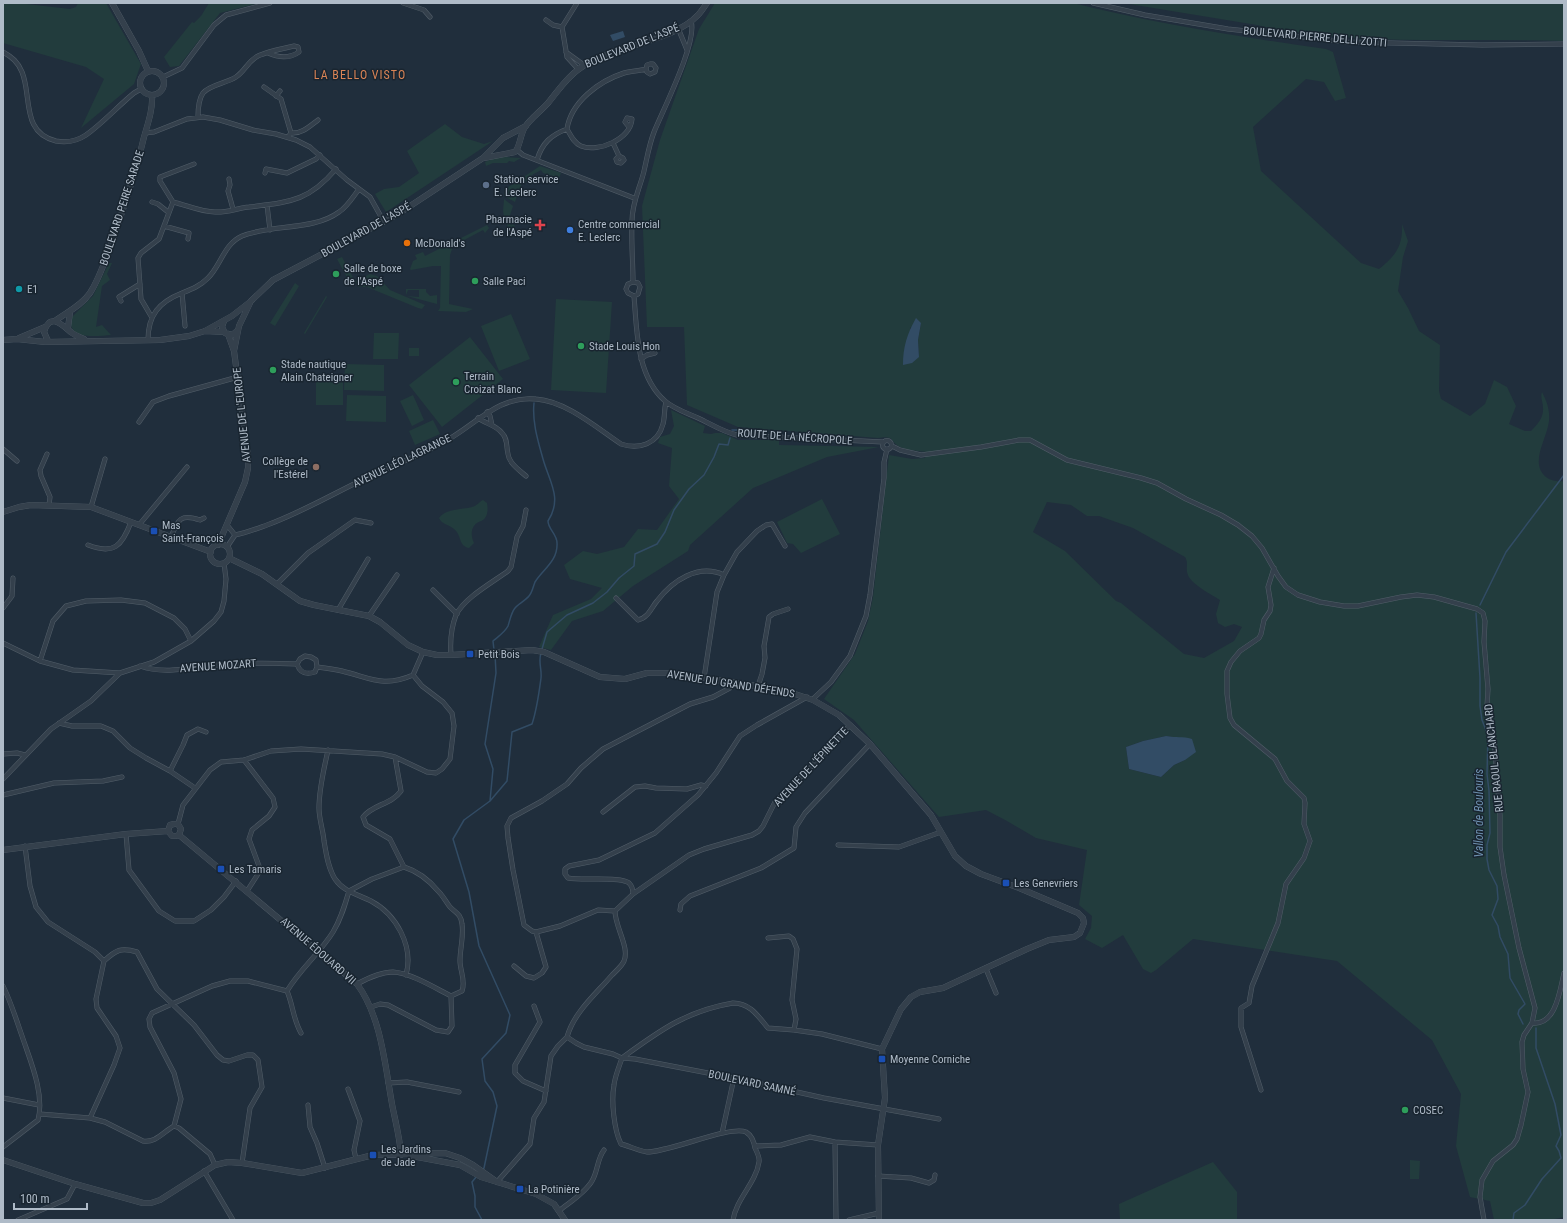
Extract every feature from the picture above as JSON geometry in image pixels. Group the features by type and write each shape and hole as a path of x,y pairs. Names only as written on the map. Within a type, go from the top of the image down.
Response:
{"street":[{"path":"112,3 139,51 148,71"},
{"path":"163,77 182,68 214,25 226,15 270,3"},
{"path":"403,3 424,10 430,17"},
{"path":"577,3 562,27 567,57 578,69"},
{"name":"BOULEVARD DE L'ASPÉ","path":"508,136 526,126 549,102 566,80 578,69 600,57 678,28 698,16 707,3"},
{"name":"BOULEVARD PIERRE DELLI ZOTTI","path":"1093,3 1145,15 1228,29 1347,42 1482,45 1564,44"},
{"path":"546,20 553,25 562,27"},
{"path":"633,282 632,221 634,198 644,172 652,139 678,77 691,39 693,25 691,21"},
{"path":"678,28 687,51"},
{"path":"198,117 203,92 236,77 244,71 252,59 260,55 294,46 298,46 300,50 293,56 284,57 274,56 268,53"},
{"path":"566,51 584,65"},
{"path":"3,52 14,60 22,72 29,112 33,124 42,134 55,140 72,141 86,135 134,93 141,89"},
{"path":"629,127 613,143 595,148 588,148 575,142 567,129 571,113 600,85 626,73 646,69"},
{"path":"148,71 155,71 163,77 164,81 162,89 156,94 146,94 141,89 140,78 148,71"},
{"path":"264,87 281,99 292,133"},
{"path":"276,96 280,91"},
{"name":"BOULEVARD PEIRE SARADE","path":"55,321 70,312 89,294 100,272 125,202 145,133 152,105 152,95"},
{"path":"145,133 154,132 187,119 198,117 220,120 253,130 288,137 305,144 370,197 384,222"},
{"path":"288,137 292,133 296,134 306,129 318,120"},
{"name":"BOULEVARD DE L'ASPÉ","path":"518,143 526,126"},
{"path":"537,160 545,142 552,136 567,129"},
{"path":"508,136 516,139 518,143 517,150 512,153 506,153 501,149 501,141 508,136"},
{"name":"BOULEVARD DE L'ASPÉ","path":"62,341 148,340 176,338 205,331 227,320 250,302 263,288 277,278 384,222 483,158 501,141"},
{"path":"613,143 619,156"},
{"path":"517,150 523,155 634,198"},
{"name":"BOULEVARD DE L'ASPÉ","path":"483,158 506,153"},
{"path":"265,173 266,169 287,172 316,159 320,155"},
{"path":"194,164 160,177 160,181 173,202 214,212 267,205 304,197 327,179 336,169"},
{"path":"229,179 230,185 228,191 233,209"},
{"path":"148,340 148,328 151,316 169,299 182,292 196,288 209,278 227,248 241,237 270,230 314,223 329,218 340,212 359,189"},
{"path":"152,202 158,204 168,212"},
{"path":"151,316 141,299 139,256 159,239 173,202"},
{"path":"267,205 270,230"},
{"path":"164,226 189,233 188,239"},
{"path":"633,282 638,283 640,287 640,292 634,296 628,293 626,289 628,284 633,282"},
{"path":"121,301 119,297 140,284"},
{"path":"182,292 185,326"},
{"path":"634,296 636,330 641,359 653,385 666,402"},
{"name":"BOULEVARD DE L'ASPÉ","path":"238,328 250,302"},
{"path":"17,338 62,341 66,338 70,312"},
{"path":"227,320 235,320 238,328 232,335 226,333 222,327 227,320"},
{"path":"3,340 17,338 45,327 49,323 55,321 77,336 86,340"},
{"path":"45,327 44,332 48,341"},
{"name":"AVENUE DE L'EUROPE","path":"234,352 238,328"},
{"name":"BOULEVARD DE L'ASPÉ","path":"205,331 226,333"},
{"name":"AVENUE DE L'EUROPE","path":"218,545 245,482 248,468 248,456 238,376 234,352 226,333"},
{"path":"641,359 647,355 655,353"},
{"path":"139,422 153,402 238,376"},
{"name":"AVENUE LÉO LAGRANGE","path":"235,535 244,534 307,508 391,466 442,443 455,436 487,412 502,404 514,400 524,398 540,399 557,404 575,413 621,444 629,447 638,447 647,444 657,435 662,426 666,402"},
{"name":"ROUTE DE LA NÉCROPOLE","path":"666,402 720,429 737,435 883,442"},
{"path":"487,412 490,416 492,425"},
{"path":"478,418 484,423 492,425 502,432 506,438 508,455 510,459 526,476"},
{"path":"813,700 814,697 831,682 850,656 866,616 884,478 884,462 887,449 892,446 889,440 883,442 884,448 887,449"},
{"name":"RUE RAOUL BLANCHARD","path":"892,446 913,454 927,455 1019,440 1030,440 1067,460 1140,478 1156,484 1221,515 1238,525 1252,536 1262,548 1278,576 1292,591 1298,595 1320,602 1344,606 1358,606 1401,597 1434,597 1477,609 1484,613 1484,642 1488,689 1487,706 1494,740 1500,815 1500,847 1504,875 1518,941 1535,1008 1532,1023 1524,1035 1522,1042 1523,1068 1528,1092 1521,1125 1517,1139 1513,1146 1493,1161 1482,1180 1480,1197 1484,1220"},
{"path":"3,449 17,461"},
{"path":"47,454 40,470 50,497 49,505"},
{"path":"91,507 105,459"},
{"path":"139,525 187,467"},
{"path":"3,512 19,507 49,505 91,507 211,552"},
{"path":"451,655 452,628 457,614 471,598 508,571 511,567 517,537 523,526 526,510"},
{"path":"171,537 176,524 184,517 189,516 200,520 204,518"},
{"path":"277,584 308,553 355,520 371,523"},
{"path":"88,545 100,550 110,550 118,545 125,537 130,522"},
{"path":"704,678 717,592 724,575 737,552 757,531 766,525 772,524 785,546"},
{"path":"227,525 235,535 227,547"},
{"path":"3,642 40,661 73,670 120,673 154,662 191,641 214,621 221,612 226,590 224,564 229,558 230,552 227,547 218,545 213,548 211,557 214,562 224,564"},
{"name":"AVENUE DU GRAND DÉFENDS","path":"229,558 262,574 300,601 369,616 380,622 408,645 423,652 437,655 451,655 532,650 544,652 600,677 625,679 661,672 783,690 807,697 828,708 850,725 870,744 932,815 955,856 966,866 981,874 1072,910 1083,918 1080,933 1074,936 1049,940 943,988 920,992 911,997 901,1009 882,1049 885,1098 878,1146 879,1220"},
{"path":"338,610 368,559"},
{"path":"1261,1090 1241,1027 1241,1008 1249,1005 1252,986 1278,923 1286,884 1304,858 1310,841 1304,824 1304,798 1286,781 1276,759 1234,725 1230,718 1226,678 1231,662 1240,651 1260,638 1264,620 1270,611 1271,605 1268,587 1274,568"},
{"path":"616,598 638,620 649,614 652,606 670,587 685,576 708,570 716,571 724,575"},
{"path":"369,616 397,575"},
{"path":"3,608 12,596 13,578"},
{"path":"433,590 457,614"},
{"path":"40,661 54,621 66,606 86,601 121,600 145,603 174,618 185,629 191,641"},
{"path":"758,686 765,658 764,646 769,617 773,614 788,609"},
{"path":"297,664 299,670 309,674 315,672 317,667 342,671 375,680 388,682 399,681 413,675 423,652"},
{"name":"AVENUE MOZART","path":"140,666 150,670 228,664 297,664 300,659 305,656 316,660 317,667"},
{"path":"3,779 43,736 91,701 120,673"},
{"path":"179,835 181,829 178,824 183,805 210,770 221,762 244,760 271,751 301,749 382,754 395,757 427,772 436,773 442,769 450,759 453,732 452,713 443,702 422,686 413,675"},
{"path":"497,1182 530,1144 534,1118 544,1102 551,1056 567,1037 570,1028 579,1013 624,961 626,948 618,931 615,911 598,910 560,926 536,932 524,925 513,870 507,826 511,818 542,801 567,784 581,768 603,749 690,704 713,697 730,688 732,682"},
{"path":"633,894 633,889 628,882 621,879 576,880 568,878 565,874 565,869 569,866 600,860 655,833 706,786 740,736 807,697"},
{"path":"59,723 72,726 100,726 113,731 130,748 170,771 195,788"},
{"name":"AVENUE DE L'ÉPINETTE","path":"615,911 633,894 690,855 704,849 752,835 759,831 775,802 810,768 850,725"},
{"path":"170,771 187,735 198,729 206,732"},
{"path":"680,910 681,904 690,896 762,868 794,848 796,827 805,813 870,744"},
{"path":"328,750 319,809 326,857 334,878 343,889 349,890 385,910 404,936 409,956 406,975"},
{"path":"3,754 17,753 25,755"},
{"path":"395,757 401,791 396,798 368,811 363,817 366,825 390,839 404,867"},
{"path":"244,760 273,798 275,807 269,816 252,830 249,839 259,866 258,874 247,891"},
{"path":"3,795 54,782 103,781 122,777"},
{"path":"603,812 635,787 687,789 701,785 706,786"},
{"path":"168,831 170,825 178,824"},
{"name":"AVENUE ÉDOUARD VII","path":"3,850 126,834 168,831 172,836 179,835 319,951 357,984 365,995 371,1007 380,1042 401,1155"},
{"path":"838,845 899,847 941,832"},
{"path":"126,834 129,870 159,911 175,921 194,921 211,910 224,897 236,881"},
{"path":"25,846 30,886 36,907 48,922 95,952 104,961"},
{"path":"287,991 293,981 319,951 336,925 342,914 349,890 372,879 404,867 414,870 439,891 450,907 460,915 463,925 460,960 464,985 462,991 451,996 406,975 393,972 379,974 357,984"},
{"path":"514,966 526,976 534,978 542,973 546,967 536,932"},
{"path":"768,938 789,936 793,940 796,949 792,1000 796,1018 794,1030"},
{"path":"90,1118 114,1066 120,1048 116,1036 97,1008 96,999 104,961 115,951 127,949 137,952 157,990 194,1025 223,1060 228,1061 247,1055 253,1056 258,1060 262,1087 250,1108 242,1164"},
{"path":"986,969 996,993"},
{"path":"1532,1023 1537,1024 1544,1021 1554,1012 1564,973"},
{"path":"40,1114 90,1118 105,1122 143,1141 149,1142 154,1140 174,1126 181,1099 174,1073 150,1027 148,1019 152,1013 212,986 230,981 248,981 287,991"},
{"path":"3,986 36,1077 40,1114 38,1120 3,1147"},
{"path":"287,991 295,1021 301,1033"},
{"path":"371,1007 380,1004 388,1005 436,1030 448,1032 452,1026 451,996"},
{"path":"733,1220 734,1210 757,1170 759,1160 751,1137 746,1132 722,1133 670,1148 646,1152 621,1144 617,1136 613,1092 622,1058 654,1035 682,1018 728,1004 737,1003 749,1007 754,1011 768,1028 822,1034 882,1049"},
{"path":"534,1006 540,1022 515,1065 515,1073 524,1081 546,1091"},
{"name":"BOULEVARD SAMNÉ","path":"567,1037 580,1045 622,1058 635,1059 734,1078 824,1098 939,1119"},
{"path":"722,1133 734,1078"},
{"path":"388,1083 407,1082 459,1092"},
{"path":"348,1089 360,1121 354,1150 356,1159"},
{"path":"3,1098 39,1105"},
{"path":"308,1105 310,1127 325,1168"},
{"path":"174,1126 180,1128 210,1154 215,1165"},
{"path":"755,1146 781,1144 810,1137 835,1142 878,1146"},
{"path":"835,1142 836,1220"},
{"path":"560,1210 585,1190 593,1181 600,1156 604,1150"},
{"path":"3,1160 134,1202 152,1203 160,1200 215,1165 228,1162 302,1173 373,1155 410,1155 460,1165 481,1177 536,1194 554,1204 560,1210 565,1220"},
{"path":"204,1171 233,1220"},
{"path":"878,1176 911,1178 929,1183 934,1180 935,1174"},
{"path":"18,1220 67,1199 75,1184"},
{"path":"849,1220 879,1213"}],"green space":[{"path":"3,3 18,3 70,9 76,7 78,3 106,3 141,64 134,84 81,128 104,79 86,67 3,43"},
{"path":"209,3 259,3 220,13 179,66 170,67 164,57 192,22 194,23 201,16"},
{"path":"715,3 1073,3 1168,24 1326,49 1333,52 1346,98 1335,101 1324,82 1306,79 1253,127 1261,171 1361,263 1379,269 1389,260 1394,255 1399,245 1402,224 1408,241 1403,257 1398,291 1419,331 1440,345 1439,391 1441,399 1470,416 1485,404 1494,380 1507,387 1516,406 1509,424 1525,431 1531,431 1538,423 1542,415 1542,392 1548,406 1549,421 1540,450 1539,465 1541,471 1546,477 1555,481 1564,481 1564,1217 1550,1220 1494,1220 1490,1201 1470,1197 1456,1146 1461,1094 1432,1040 1337,961 1193,939 1151,973 1143,969 1123,935 1102,948 1085,939 1091,928 1092,916 1079,905 1087,850 1036,838 986,810 939,817 854,720 824,699 855,654 868,621 873,597 889,455 912,459 925,458 926,452 909,450 900,447 887,437 878,438 738,427 687,405 684,327 647,327 642,206 660,140 699,29","holes":["921,323 918,340 919,357 910,328","1047,502 1071,505 1087,516 1099,516 1133,528 1185,557 1187,561 1187,572 1193,582 1220,600 1216,614 1218,623 1225,627 1234,624 1242,627 1234,641 1204,658 1184,654 1121,603 1116,601 1065,551 1033,532","1166,736 1178,738 1185,760 1174,765 1161,777 1129,769 1126,747 1143,741"]},
{"path":"1123,3 1564,3 1564,41 1398,40 1350,38 1280,30"},
{"path":"445,124 462,137 484,144 493,141 386,212 375,194 384,189 399,187 419,173 407,151"},
{"path":"495,158 521,158 514,162 509,161 507,163 493,163 486,166 485,162"},
{"path":"540,166 561,173 559,178 543,173 541,170 532,175 525,183 522,183 515,202 504,196 507,188"},
{"path":"504,199 513,206 509,218 515,226 512,235 509,232 507,224 505,223 503,211"},
{"path":"487,225 489,228 485,233 483,230 453,246 450,255 449,304 473,309 466,312 438,311 440,308 441,266 411,270 413,261 417,259 415,255 423,252 425,256"},
{"path":"342,257 355,281 350,283 337,259"},
{"path":"109,263 112,263 107,274 110,280 102,286 96,327 102,325 111,335 91,336 78,334 73,330 71,325 72,317 93,296"},
{"path":"370,274 377,276 390,290 425,305 422,309 418,308 367,287 358,287 355,281"},
{"path":"295,283 299,286 275,326 270,323"},
{"path":"406,289 426,289 426,292 430,296 437,295 437,304 407,296 419,297 419,290 408,290 406,295"},
{"path":"326,296 327,297 305,334 304,333"},
{"name":"Stade Louis Hon","path":"556,299 612,302 606,393 551,390"},
{"path":"511,314 530,359 499,371 481,326"},
{"path":"374,333 399,333 398,359 373,359"},
{"name":"Terrain Croizat Blanc","path":"470,337 503,379 442,427 409,385"},
{"path":"409,348 419,348 419,356 409,356"},
{"path":"345,364 384,365 384,391 344,390"},
{"path":"316,378 343,378 343,405 316,405"},
{"path":"347,395 386,396 386,422 346,421"},
{"path":"413,395 424,420 412,426 400,401"},
{"path":"671,410 705,426 703,433 722,433 738,440 779,440 779,445 879,447 827,457 753,488 690,545 688,551 633,586 603,611 572,621 551,650 539,647 553,615 591,599 602,588 570,579 564,565 583,551 597,554 624,547 638,529 657,530 679,499 669,486 672,448 658,443 660,437 670,434 674,426"},
{"path":"433,420 440,434 415,445 409,431"},
{"path":"822,499 840,534 801,553 793,544 787,543 777,522"},
{"path":"483,500 487,503 487,515 473,527 472,538 474,543 469,548 463,545 458,534 452,527 442,522 439,518 446,512 468,508 477,505"},
{"path":"1410,1160 1420,1161 1419,1179 1410,1179"},
{"path":"1213,1162 1237,1192 1237,1220 1120,1220 1119,1204"}],"water":[{"path":"623,31 625,37 613,41 610,35"},
{"path":"916,318 921,323 918,340 919,357 912,363 903,365 906,341"},
{"path":"1166,736 1192,739 1196,752 1185,760 1174,765 1161,777 1129,769 1126,747 1143,741"}],"waterway":[{"path":"494,650 493,641 507,628 515,608 530,595 535,582 553,560 557,549 557,540 548,524 555,497 536,431 534,403"},
{"path":"732,430 745,430"},
{"path":"542,649 547,632 567,615 593,603 607,592 619,578 634,566 635,554 657,544 665,532 674,510 689,489 704,475 719,444 728,445 730,438"},
{"name":"Vallon de Boulouris","path":"1480,605 1506,552 1564,475"},
{"name":"Vallon de Boulouris","path":"1476,613 1480,678 1480,706 1482,720 1488,735 1487,774 1490,833 1487,845 1487,859 1489,870 1497,886 1498,899 1492,915 1498,926 1500,937 1508,954 1510,978 1525,1004 1519,1010 1518,1014 1523,1024"},
{"path":"490,801 507,781 512,732 532,724 537,707 541,678 541,653"},
{"path":"482,1170 484,1168 497,1106 493,1092 485,1081 482,1059 506,1033 510,1015 479,946 469,892 453,839 464,820 490,801 493,769 485,744 496,673 495,654"},
{"name":"Vallon de Boulouris","path":"1513,1220 1514,1213 1525,1205 1542,1179 1561,1158 1556,1146 1561,1135 1555,1104 1536,1048 1536,1028"},
{"path":"477,1176 472,1182 475,1196 475,1207 482,1220"}],"place":[{"name":"Station service E. Leclerc","path":"486,185"},
{"name":"Pharmacie de l'Aspé","path":"540,225"},
{"name":"Centre commercial E. Leclerc","path":"570,230"},
{"name":"McDonald's","path":"407,243"},
{"name":"Salle de boxe de l'Aspé","path":"336,274"},
{"name":"Salle Paci","path":"475,281"},
{"name":"E1","path":"19,289"},
{"name":"Stade Louis Hon","path":"581,346"},
{"name":"Stade nautique Alain Chateigner","path":"273,370"},
{"name":"Terrain Croizat Blanc","path":"456,382"},
{"name":"Collège de l'Estérel","path":"316,467"},
{"name":"Mas Saint-François","path":"154,531"},
{"name":"Petit Bois","path":"470,654"},
{"name":"Les Tamaris","path":"221,869"},
{"name":"Les Genevriers","path":"1006,883"},
{"name":"Moyenne Corniche","path":"882,1059"},
{"name":"COSEC","path":"1405,1110"},
{"name":"Les Jardins de Jade","path":"373,1155"},
{"name":"La Potinière","path":"520,1189"}],"district":[{"name":"LA BELLO VISTO","path":"360,75"}]}
